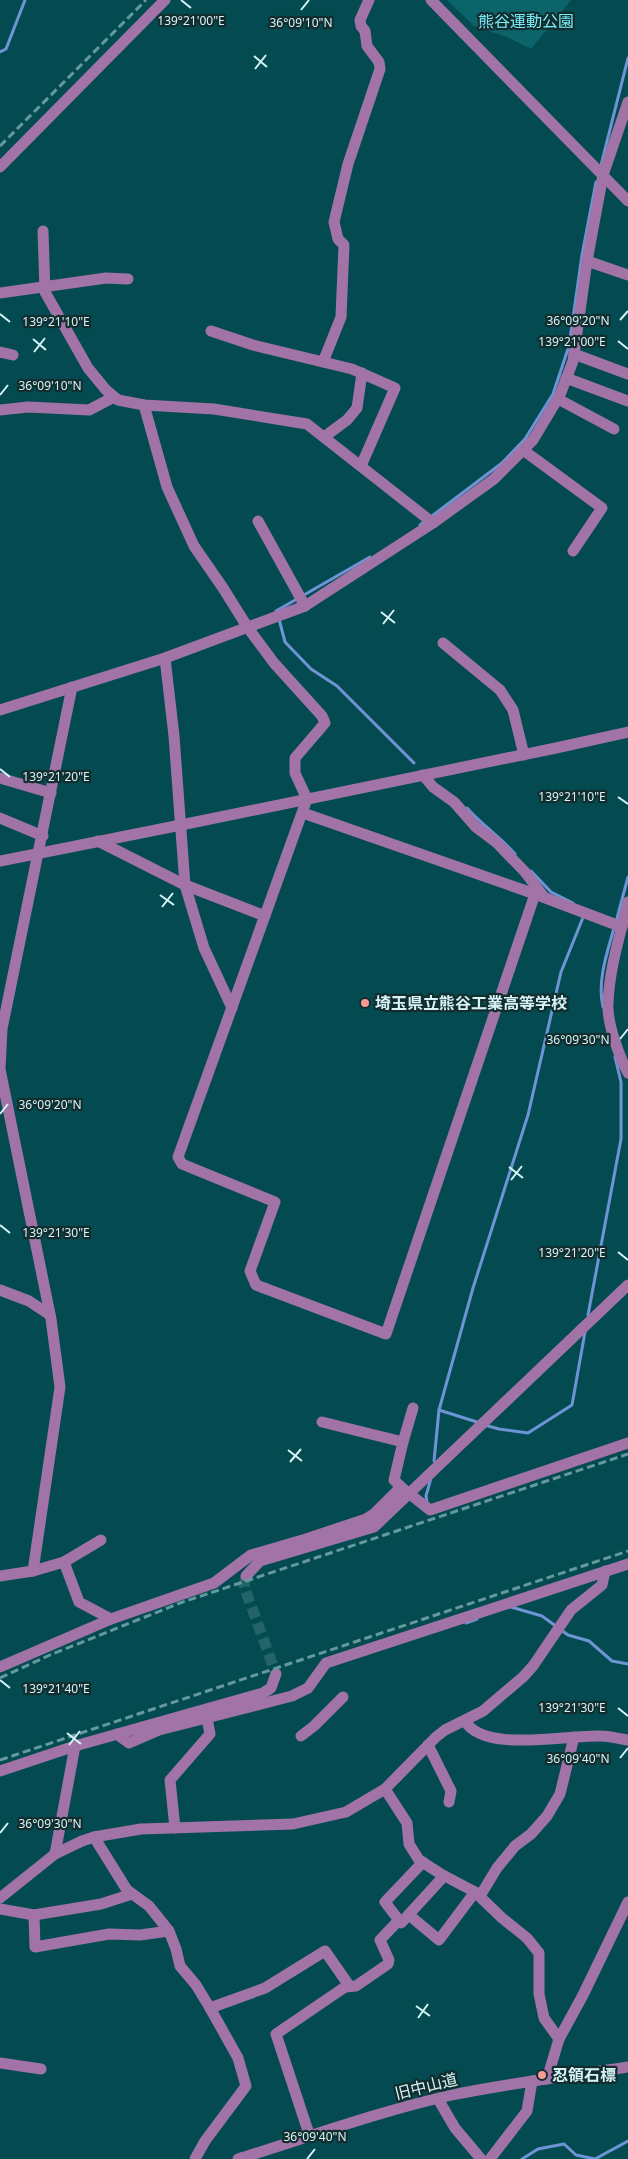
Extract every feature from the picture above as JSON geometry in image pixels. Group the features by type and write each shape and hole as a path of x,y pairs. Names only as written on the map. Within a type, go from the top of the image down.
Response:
{"street":[{"path":"0,167 165,0"},
{"path":"323,362 342,317 344,245 338,239 334,222 348,164 380,69 379,62 367,46 365,31 360,20 369,0"},
{"path":"431,0 628,201"},
{"path":"0,710 165,658 284,614 304,604 494,479 533,440 558,399 566,378 574,354 587,261 603,175 628,102"},
{"path":"43,231 46,292 88,368 106,390 118,400 144,405 214,409 307,424 429,520"},
{"path":"587,261 628,275"},
{"path":"0,293 106,278 128,279"},
{"path":"211,331 253,345 362,373 395,388 361,466"},
{"path":"0,352 13,355"},
{"path":"574,354 628,374"},
{"path":"324,437 347,420 357,408 362,373"},
{"path":"566,378 628,401"},
{"path":"0,410 28,407 89,410 114,397"},
{"path":"558,399 614,429"},
{"path":"144,405 167,486 194,546 224,588 248,628 274,663 322,716 325,723 295,758 295,773 307,799 178,1157 182,1164 274,1202 250,1271 256,1285 386,1334 540,896"},
{"path":"523,450 602,508 574,551"},
{"path":"258,521 304,604"},
{"path":"443,643 500,690 513,710 524,755"},
{"path":"165,658 185,885 204,948 232,1008"},
{"path":"34,1571 60,1387 50,1315 0,1064 2,1018 43,836 72,687"},
{"path":"0,861 181,826 628,732"},
{"path":"423,775 433,787 454,802 476,827 496,842 525,872 540,896"},
{"path":"0,778 51,793"},
{"path":"302,813 540,896 622,927"},
{"path":"0,818 43,836"},
{"path":"98,841 185,885 265,916"},
{"path":"628,902 610,979 607,1005 611,1026 628,1073"},
{"path":"0,1667 111,1619 214,1583 251,1555 306,1540 366,1519 404,1491 628,1285"},
{"path":"0,1290 29,1302 50,1315"},
{"path":"413,1408 394,1480 404,1491 430,1510 628,1443"},
{"path":"322,1422 403,1442"},
{"path":"246,1576 260,1561 374,1527 404,1491"},
{"path":"0,1576 34,1571 64,1562 101,1540"},
{"path":"64,1562 79,1602 111,1619"},
{"path":"117,1734 130,1743 159,1730 292,1696 308,1688 326,1663 628,1564"},
{"path":"0,1898 55,1854 82,1841 94,1838 141,1829 293,1824 346,1812 385,1789 445,1730 490,1706 523,1677 533,1666 571,1610 602,1585 605,1571"},
{"path":"0,1771 75,1746 263,1693 271,1688 276,1674"},
{"path":"300,1736 314,1726 343,1697"},
{"path":"175,1828 170,1780 210,1734 207,1718"},
{"path":"465,1721 474,1730 488,1736 513,1741 529,1742 601,1736 628,1740"},
{"path":"423,1862 385,1902 404,1918 439,1940 515,1846 532,1834 548,1816 560,1794 574,1737"},
{"path":"428,1745 451,1791 449,1802"},
{"path":"55,1854 75,1746"},
{"path":"385,1789 407,1822 409,1844 423,1862 477,1894 502,1918 527,1938 539,1953 538,1994 544,2018 559,2039"},
{"path":"94,1838 132,1894 149,1906 169,1931 180,1966 196,1985 238,2058 246,2086 195,2159"},
{"path":"310,2137 276,2034 345,1987 356,1986 388,1964 389,1960 380,1940 444,1876"},
{"path":"0,1909 34,1915 101,1904 132,1894"},
{"path":"547,2079 559,2039 583,1995 628,1902"},
{"path":"34,1915 35,1947 108,1934 140,1935 169,1931"},
{"path":"210,2008 265,1988 325,1950 348,1984 345,1987"},
{"path":"0,2063 41,2069"},
{"name":"旧中山道","path":"238,2159 438,2099 532,2081 628,2067"},
{"path":"490,2159 527,2111 532,2081"},
{"path":"438,2099 455,2128 480,2159"}],"green space":[{"name":"熊谷運動公園","path":"447,0 571,0 531,49 507,37 474,26"}],"waterway":[{"path":"0,52 6,49 25,0"},
{"path":"600,169 628,58"},
{"path":"420,525 502,463 525,439 553,394 569,346 582,255 596,182"},
{"path":"276,613 276,611 370,557"},
{"path":"279,619 285,642 311,669 337,686 414,763"},
{"path":"467,808 515,854"},
{"path":"531,871 551,892 573,903"},
{"path":"616,922 628,877"},
{"path":"434,1461 439,1410 473,1288 528,1115 561,972 584,915"},
{"path":"603,1007 601,997 602,977 614,928"},
{"path":"588,1315 621,1139 621,1082 615,1057"},
{"path":"488,1426 528,1433 572,1405 585,1332"},
{"path":"439,1410 477,1422"},
{"path":"427,1502 426,1496 431,1478"},
{"path":"511,1607 542,1616 568,1635 589,1641 612,1661 628,1664"},
{"path":"466,1621 466,1623 477,1619"},
{"path":"595,2159 628,2141"},
{"path":"522,2159 538,2149 564,2144 576,2155 595,2159"}],"tunnel":[{"path":"246,1576 244,1586 276,1674"}],"railway":[{"path":"0,146 146,0"},
{"path":"0,1678 50,1655 180,1603 628,1454"},
{"path":"0,1760 628,1551"}],"place":[{"name":"埼玉県立熊谷工業高等学校","path":"365,1003"},
{"name":"忍領石標","path":"542,2075"}]}
